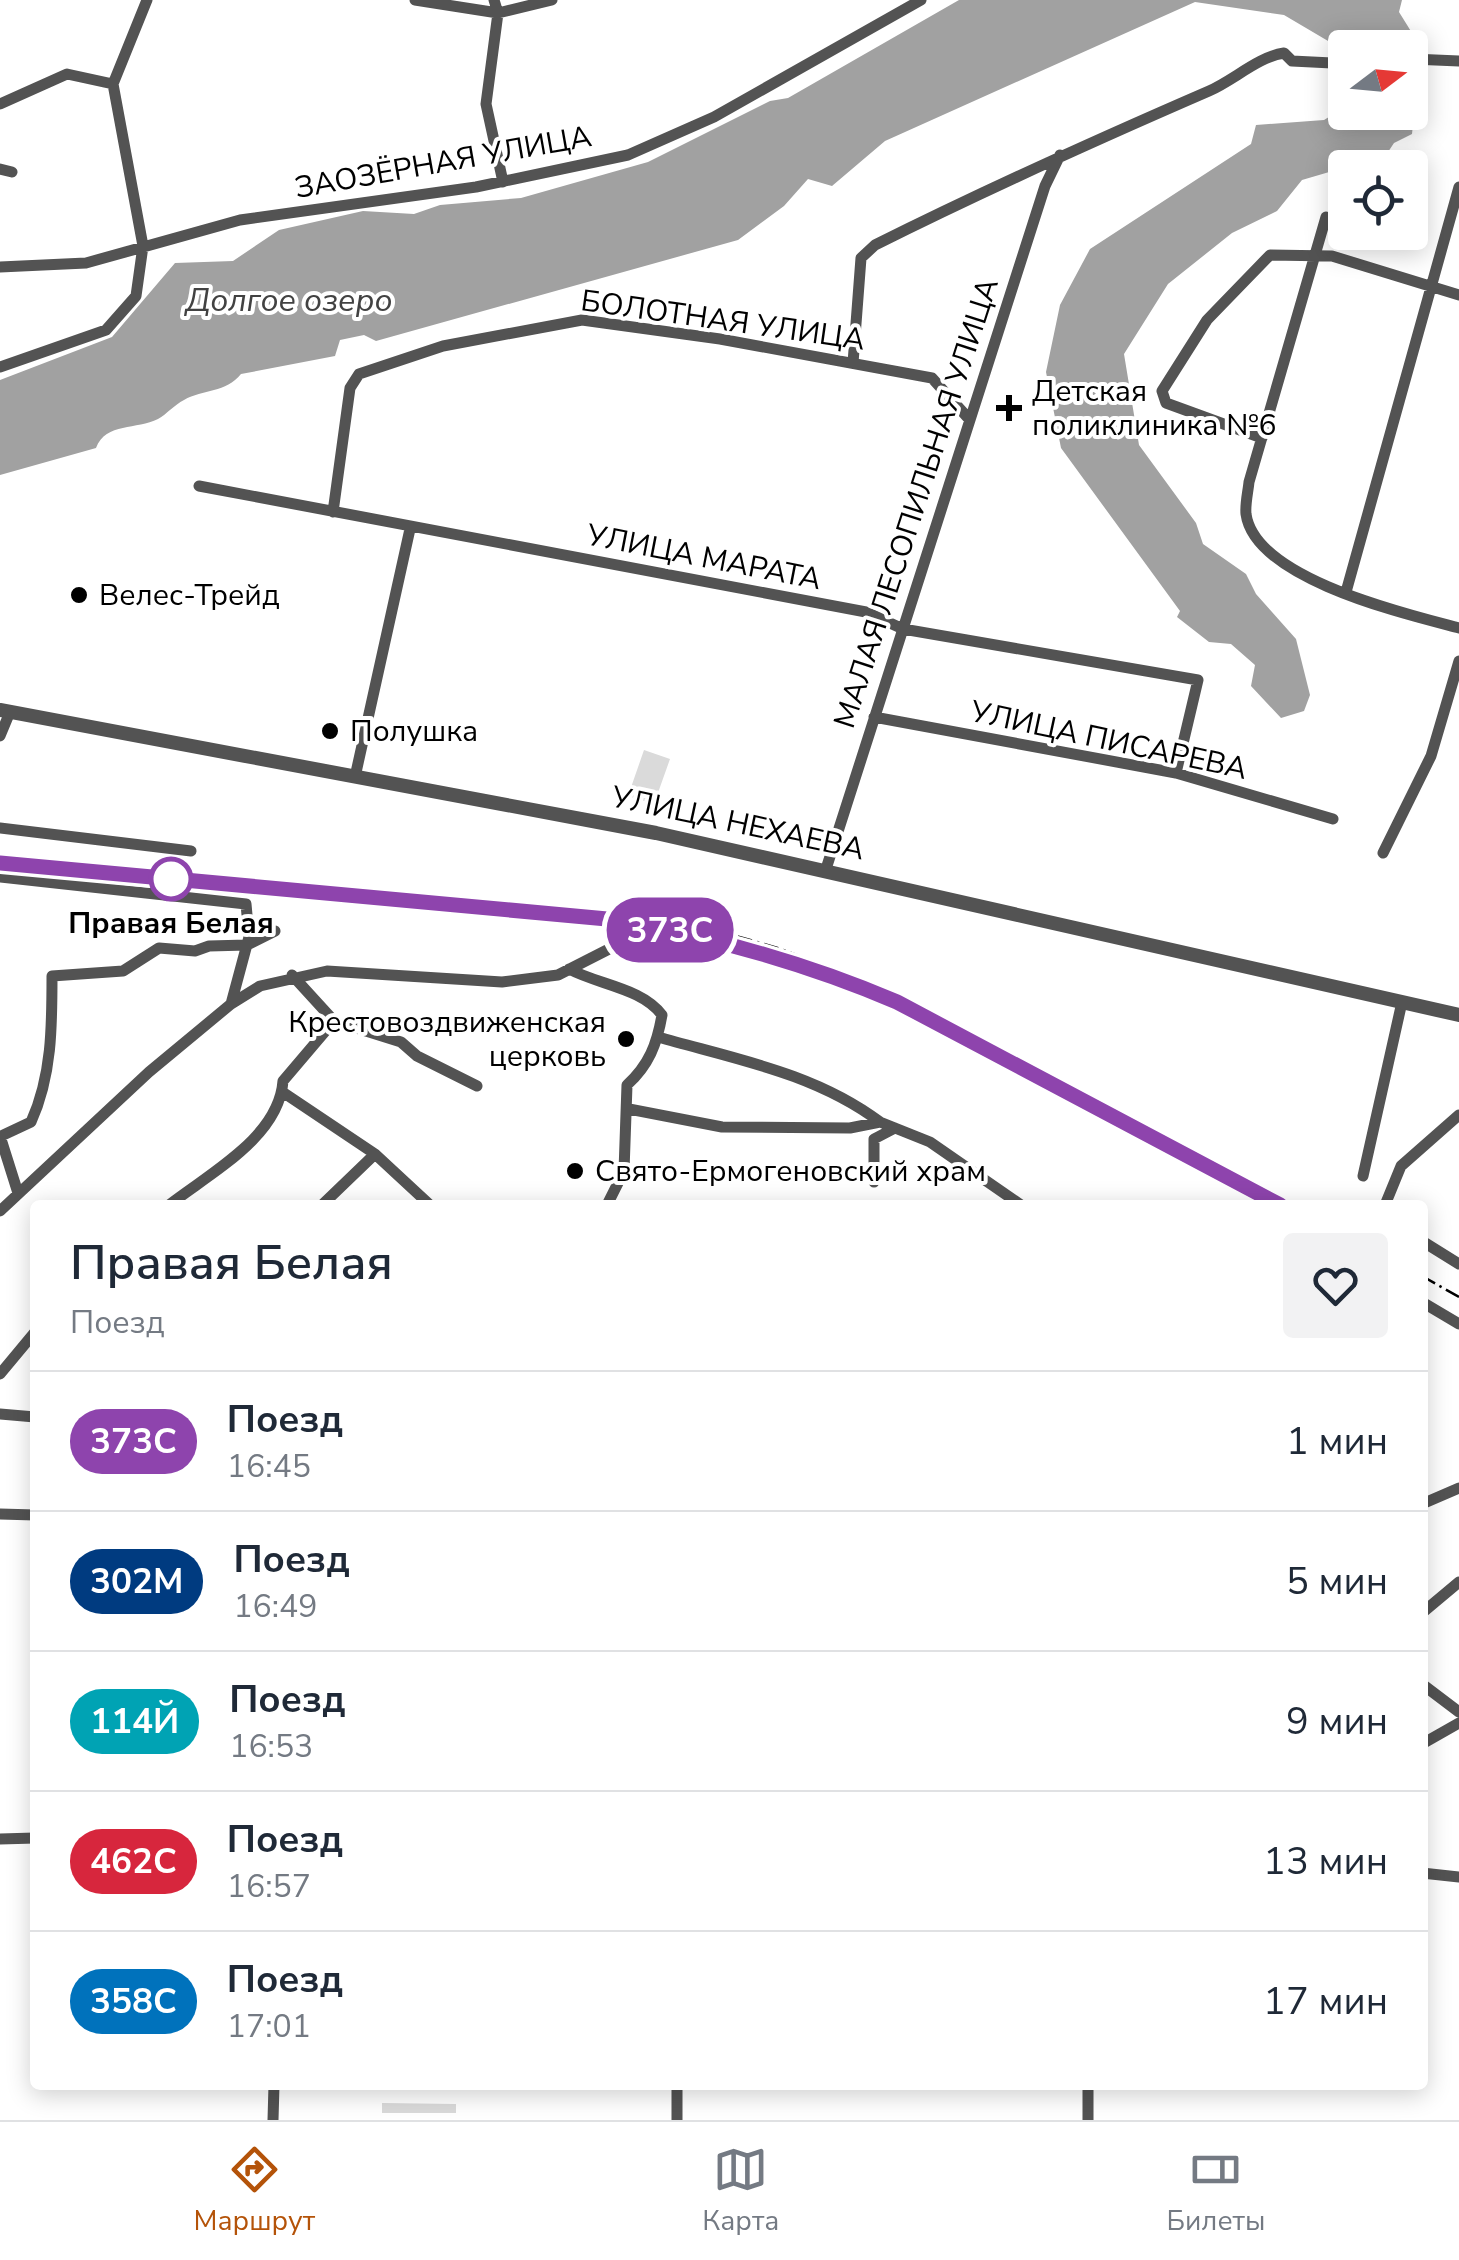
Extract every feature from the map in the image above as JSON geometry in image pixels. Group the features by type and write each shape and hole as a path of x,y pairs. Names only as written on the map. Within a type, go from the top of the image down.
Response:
{"street":[{"path":"0,367 106,330 136,296 143,246 113,84 147,0"},
{"path":"415,0 496,6 552,0"},
{"name":"ЗАОЗЁРНАЯ УЛИЦА","path":"0,267 86,263 240,220 503,182 628,155 714,117 921,0"},
{"path":"496,6 486,104 503,182"},
{"path":"854,363 861,258 876,245 1060,155 1229,82 1274,54 1284,53 1292,61 1328,63"},
{"path":"1428,59 1459,61"},
{"path":"0,104 67,74 113,84"},
{"name":"МАЛАЯ ЛЕСОПИЛЬНАЯ УЛИЦА","path":"826,869 1044,186 1060,155"},
{"path":"1346,592 1434,288 1459,187"},
{"path":"1326,216 1318,255 1249,482 1246,514 1254,532 1294,571 1459,628"},
{"path":"1262,438 1166,403 1162,391 1207,320 1270,255 1318,255 1459,295"},
{"name":"БОЛОТНАЯ УЛИЦА","path":"333,512 350,388 359,374 443,346 582,320 932,378 969,419"},
{"name":"УЛИЦА МАРАТА","path":"198,486 866,612 903,629 1198,680 1176,773"},
{"path":"356,777 410,529"},
{"path":"1383,853 1431,756 1459,661"},
{"path":"0,736 5,711"},
{"name":"УЛИЦА НЕХАЕВА","path":"5,711 826,869 1402,1002 1457,1010"},
{"name":"УЛИЦА ПИСАРЕВА","path":"874,717 1176,773 1333,819"},
{"path":"0,828 192,851"},
{"path":"0,876 246,904 246,945 231,1004"},
{"path":"18,1193 0,1136 31,1122 43,1096 52,1035 52,976 123,971 159,948 194,951 209,946 246,945 275,931"},
{"path":"0,1211 231,1004 260,986 292,975 327,970 468,984 558,975 611,948 707,959"},
{"path":"568,970 597,984 650,999 662,1015 658,1037 642,1072 627,1085 624,1171 610,1200"},
{"path":"292,975 334,1021 401,1042 417,1056 477,1086"},
{"path":"1363,1176 1402,1002"},
{"path":"176,1200 262,1132 284,1093 283,1081 334,1021"},
{"path":"658,1037 801,1078 849,1098 880,1122 930,1142 1014,1200"},
{"path":"284,1093 375,1154 425,1200"},
{"path":"628,1109 722,1127 850,1128 880,1122"},
{"path":"1387,1200 1401,1166 1459,1115"},
{"path":"874,1182 874,1139 895,1128"},
{"path":"327,1200 375,1154"},
{"path":"1428,1244 1459,1264"},
{"path":"1428,1306 1459,1324"},
{"path":"0,1374 30,1338"},
{"path":"0,1414 30,1417"},
{"path":"1428,1501 1459,1488"},
{"path":"0,1514 30,1515"},
{"path":"1428,1608 1459,1582"},
{"path":"1428,1689 1459,1712"},
{"path":"1428,1741 1459,1723"},
{"path":"0,1838 30,1838"},
{"path":"1428,1874 1459,1877"},
{"path":"273,2120 274,2090"},
{"path":"677,2120 678,2090"},
{"path":"1088,2090 1088,2120"}],"shaded area":[{"path":"644,750 670,759 654,804 628,796"},
{"path":"382,2103 456,2104 456,2113 382,2113"}],"water":[{"name":"Долгое озеро","path":"959,0 1402,0 1399,12 1410,30 1328,30 1328,41 1284,15 1195,2 885,141 832,186 808,179 784,206 738,240 376,341 364,335 340,340 335,356 241,374 228,385 184,400 158,419 114,430 96,448 0,475 0,380 112,337 175,263 233,261 279,230 363,211 414,214 440,205 521,198 648,162 770,101 788,98"},
{"path":"1328,118 1328,130 1412,130 1412,134 1394,143 1389,150 1328,150 1328,172 1302,180 1277,211 1232,233 1168,284 1124,354 1139,445 1196,523 1203,544 1246,574 1256,594 1296,639 1310,695 1304,711 1281,718 1251,686 1255,665 1231,644 1209,642 1177,617 1180,611 1061,448 1046,372 1060,305 1090,249 1251,144 1256,125"}],"railway":[{"path":"0,855 621,914 719,931 781,949 899,995 1285,1200"},
{"path":"1428,1279 1459,1297"}],"train":[{"name":"373C","path":"0,863 341,891 618,920 718,938 835,976 897,1002 1271,1200"}],"place":[{"name":"Детская поликлиника №6","path":"1009,408"},
{"name":"Велес-Трейд","path":"79,595"},
{"name":"Полушка","path":"330,731"},
{"name":"Правая Белая","path":"171,879"},
{"name":"Крестовоздвиженская церковь","path":"626,1039"},
{"name":"Свято-Ермогеновский храм","path":"575,1171"}]}
